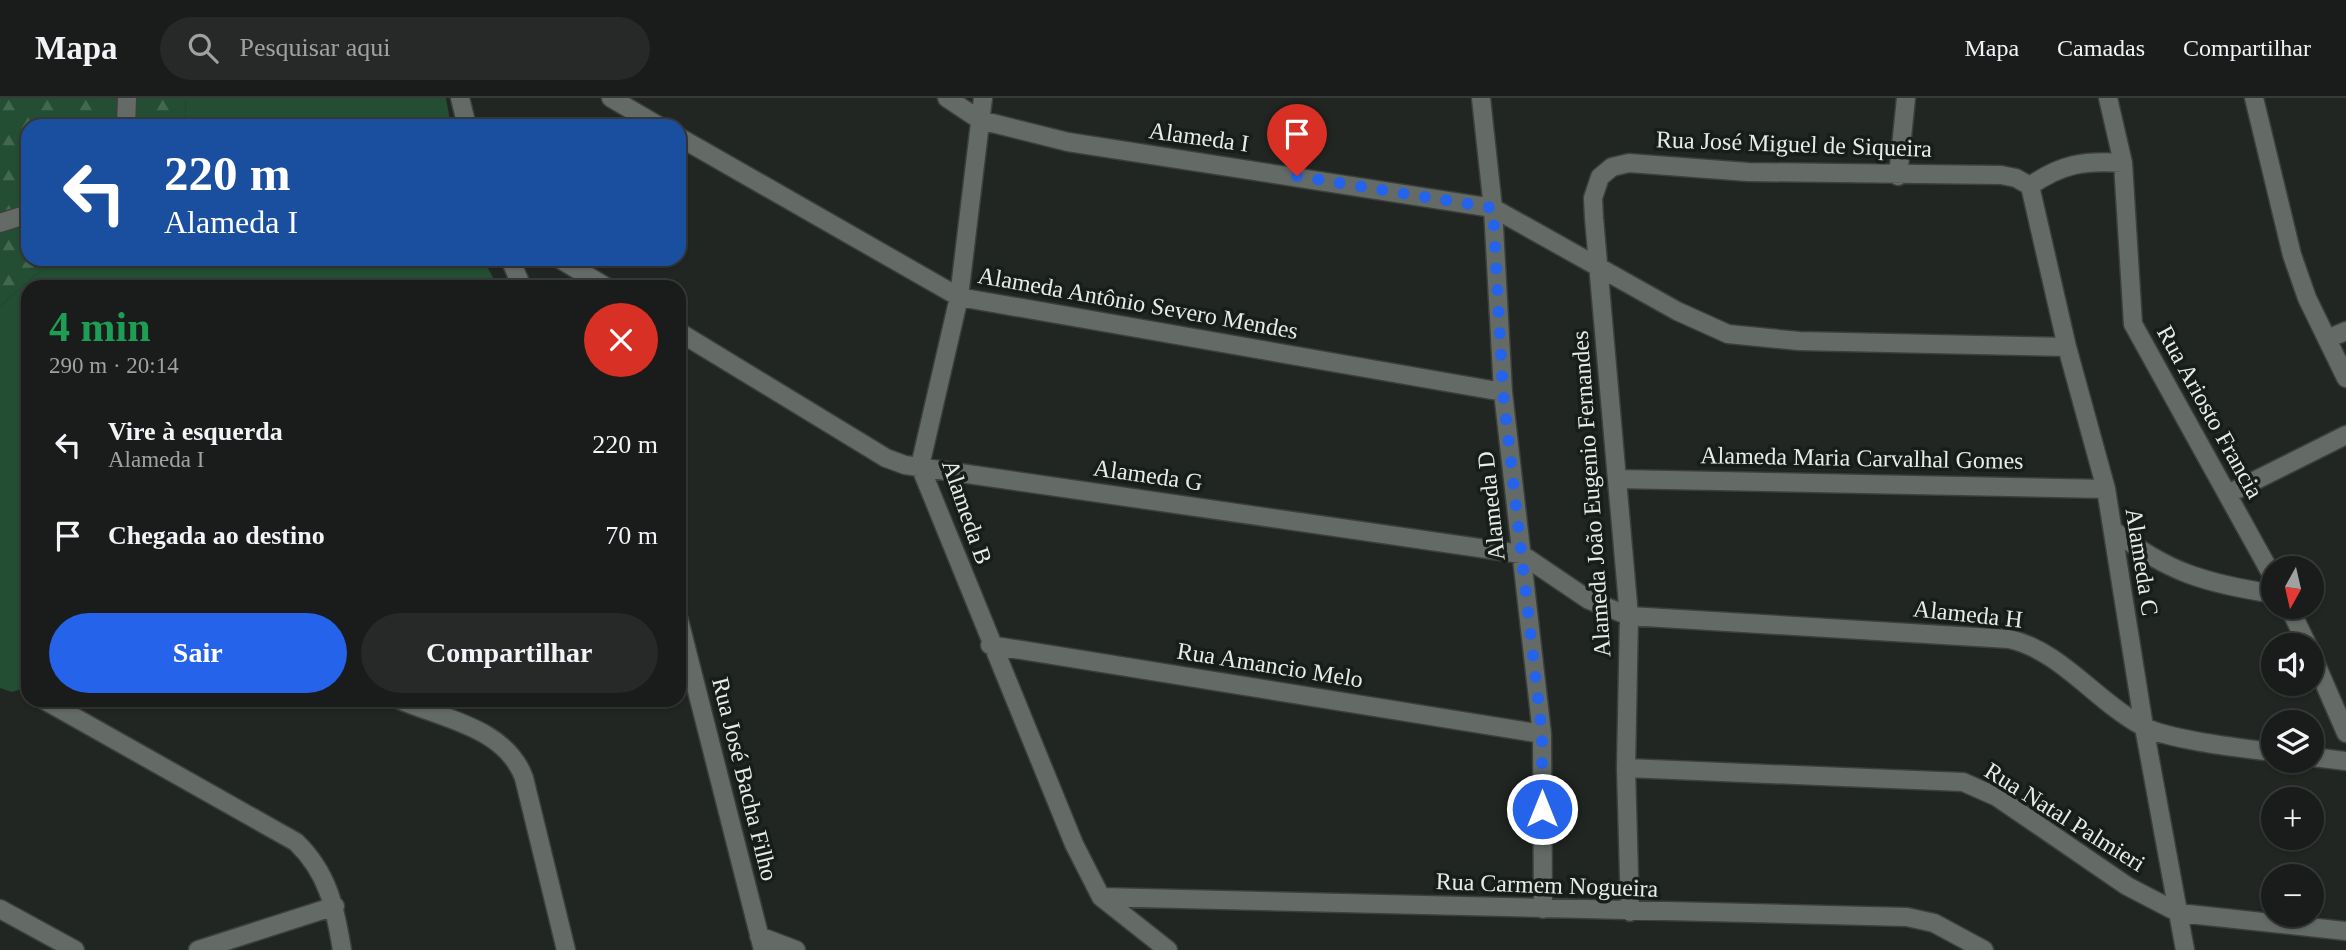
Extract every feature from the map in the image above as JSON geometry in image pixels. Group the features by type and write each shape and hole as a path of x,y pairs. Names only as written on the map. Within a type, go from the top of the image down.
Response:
{"street":[{"path":"126,119 127,98"},
{"path":"460,98 465,119"},
{"path":"611,98 647,119"},
{"name":"Alameda I","path":"947,98 980,120 1068,142 1493,208 1677,311 1743,337 2067,347"},
{"name":"Alameda B","path":"983,98 959,297 920,466 1051,793 1101,897"},
{"name":"Alameda D","path":"1481,98 1493,208 1503,393 1542,734 1543,909"},
{"path":"1898,176 1906,98"},
{"name":"Rua Ariosto Francia","path":"2108,98 2123,163 2133,324 2262,556"},
{"path":"2254,98 2292,255 2308,298 2346,378"},
{"name":"Alameda Antônio Severo Mendes","path":"686,141 959,297 1503,393"},
{"name":"Rua José Miguel de Siqueira","path":"1594,218 1594,193 1600,177 1612,167 1629,163 1748,172 1898,176 2001,175 2016,178 2030,186"},
{"path":"2030,186 2054,170 2074,163 2123,163"},
{"name":"Alameda C","path":"2030,186 2067,347 2106,489 2144,727 2185,950"},
{"path":"0,223 21,216"},
{"name":"Alameda João Eugenio Fernandes","path":"1594,218 1629,616 1626,768 1630,912"},
{"path":"572,266 594,280"},
{"path":"2327,339 2346,331"},
{"name":"Alameda G","path":"686,335 886,458 905,466 920,466 1521,554 1590,600 1629,616"},
{"path":"2228,494 2346,436"},
{"name":"Alameda Maria Carvalhal Gomes","path":"1617,479 2106,489"},
{"path":"2113,530 2175,571 2210,583 2261,592"},
{"name":"Alameda H","path":"1629,616 2009,639 2035,647 2144,727 2204,742 2261,750"},
{"name":"Rua Amancio Melo","path":"990,645 1542,734"},
{"name":"Rua José Bacha Filho","path":"686,648 761,943"},
{"path":"2324,682 2346,733"},
{"path":"56,707 296,842 312,858 335,906 342,950"},
{"path":"418,707 480,732 512,752 526,786 566,950"},
{"path":"2324,758 2346,761"},
{"name":"Rua Natal Palmieri","path":"1626,768 1963,782 1997,797 2127,886 2179,913 2346,931"},
{"path":"1101,897 1168,950"},
{"name":"Rua Carmem Nogueira","path":"1101,897 1917,919 1942,927 1984,950"},
{"path":"198,950 335,906"},
{"path":"0,909 75,950"},
{"path":"761,943 796,950"}],"green space":[{"path":"0,98 122,98 121,119 21,119 21,211 0,218"},
{"path":"131,98 186,98 184,119 130,119"},
{"path":"186,98 446,98 450,119 184,119"},
{"path":"21,220 21,266 50,266 30,280 21,280 21,288 0,306 0,227"},
{"path":"50,266 487,266 494,280 30,280"},
{"path":"21,288 21,689 12,692 0,688 0,306"}],"route":[{"path":"1297,176 1493,208 1503,393 1542,734 1542,809"}]}
